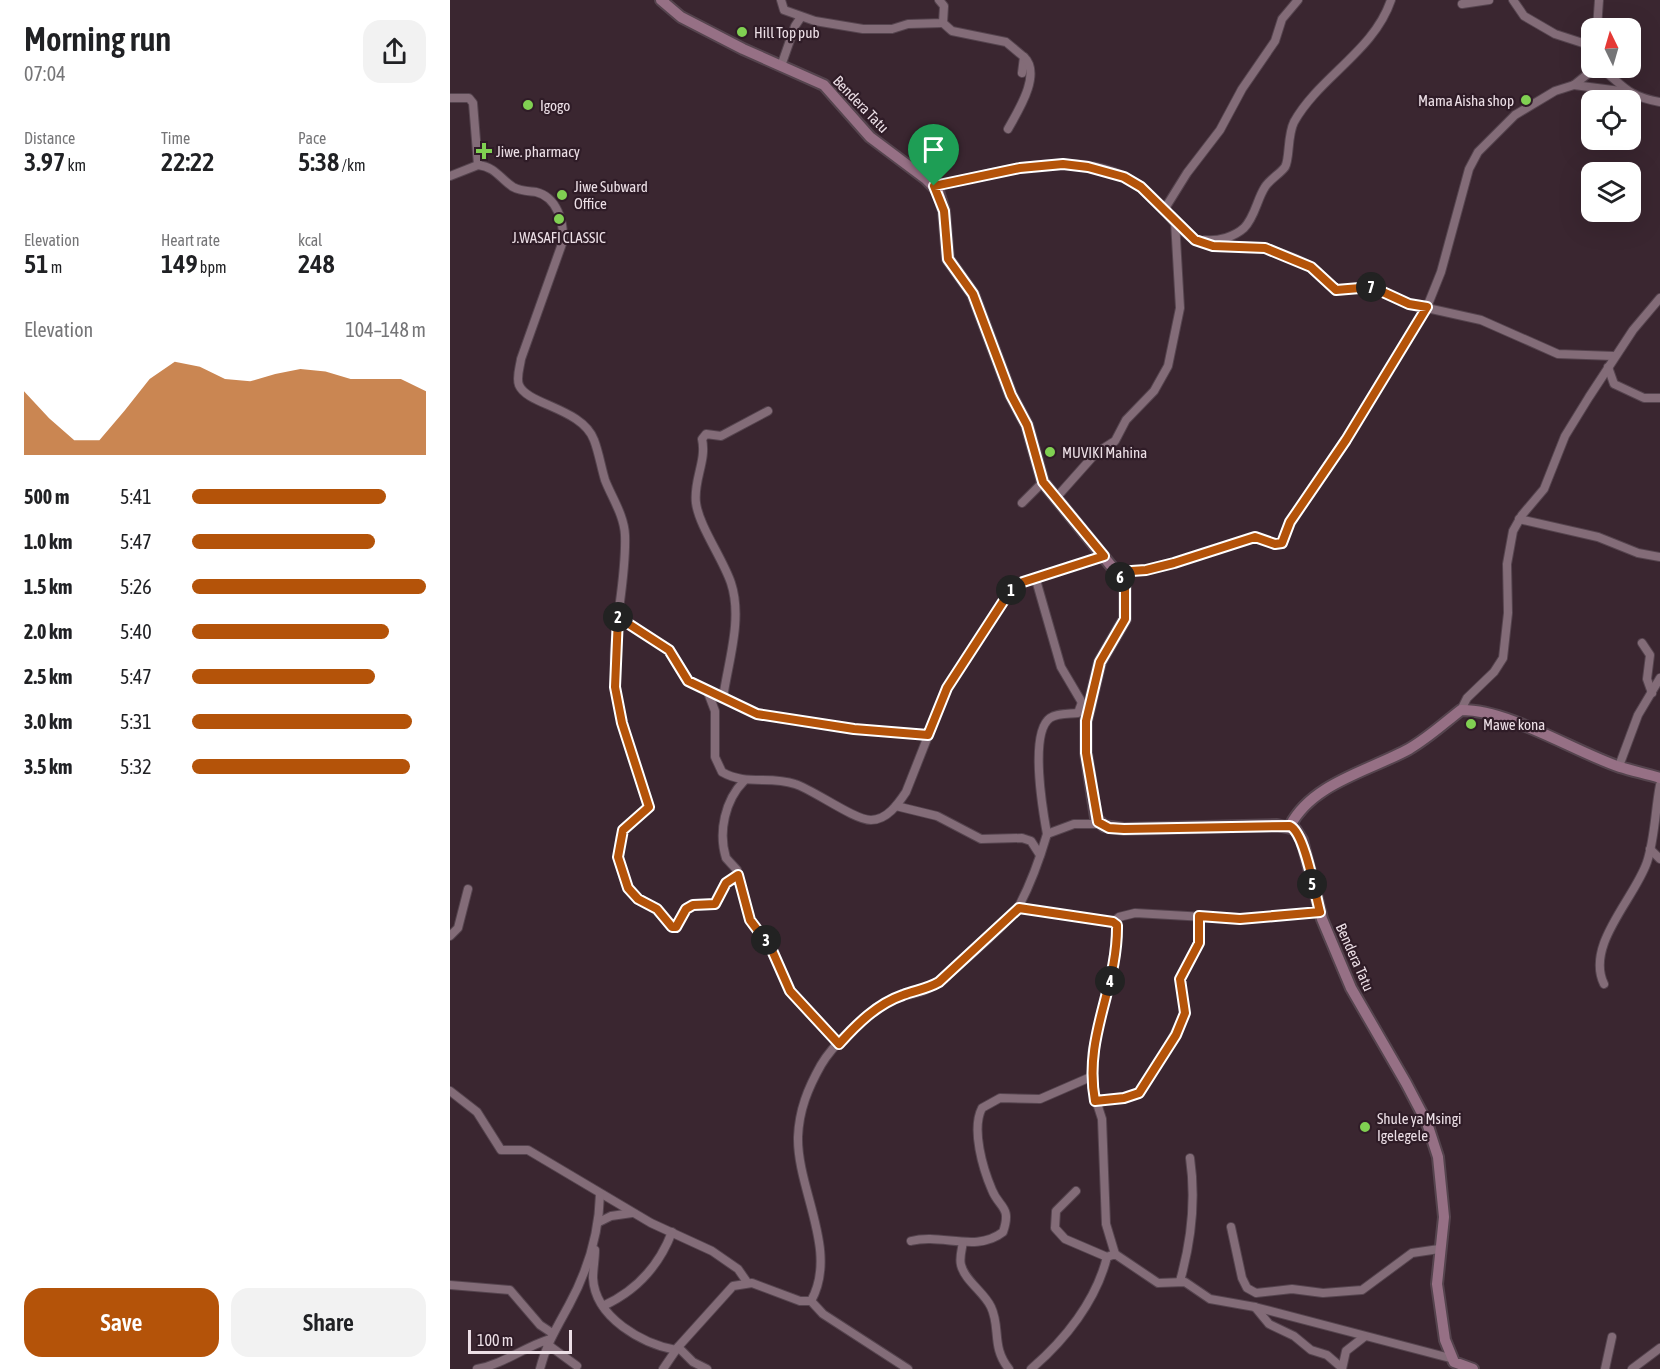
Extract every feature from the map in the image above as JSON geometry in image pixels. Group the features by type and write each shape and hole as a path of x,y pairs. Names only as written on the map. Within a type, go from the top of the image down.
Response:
{"main road":[{"name":"Bendera Tatu","path":"661,0 681,17 824,85 870,136 934,186"},
{"path":"934,186 944,211 948,259 973,294 1011,395 1027,425 1043,482 1125,584 1125,619 1100,662 1084,706 1086,753 1096,818 1101,824 1124,829 1290,826 1300,809 1326,789 1426,739 1461,710 1482,711 1619,766 1660,778"},
{"name":"Bendera Tatu","path":"1290,826 1296,829 1302,840 1320,912 1351,988 1427,1123 1438,1158 1443,1188 1444,1217 1437,1284 1450,1358"},
{"path":"1450,1358 1473,1369"}],"street":[{"path":"781,0 784,10 828,24 892,29 912,23 943,23 952,31 1006,42 1030,63 1032,74 1008,129"},
{"path":"939,0 944,6 943,23"},
{"path":"1164,210 1187,173 1220,130 1242,89 1275,41 1282,19 1298,0"},
{"path":"1195,240 1228,237 1247,224 1265,187 1285,166 1287,142 1294,122 1360,49 1387,11 1391,0"},
{"path":"1462,4 1489,0"},
{"path":"1513,0 1524,16 1555,34 1581,42"},
{"path":"1598,18 1599,0"},
{"path":"781,66 795,26 801,17"},
{"path":"1022,73 1024,57"},
{"path":"1117,572 1146,570 1174,563 1255,537 1275,544 1282,543 1290,522 1346,440 1427,307 1441,272 1469,169 1478,152 1515,115 1555,91 1574,85 1583,78"},
{"path":"1612,78 1626,90"},
{"path":"1574,85 1613,90"},
{"path":"450,98 469,98 472,103 478,165"},
{"path":"1641,99 1660,102"},
{"path":"934,186 1020,168 1063,164 1088,167 1124,177 1141,187 1195,240 1213,246 1265,248 1311,267 1336,290 1372,287 1409,304 1481,320 1558,354 1614,356"},
{"path":"450,176 478,165 488,166 515,188 546,196 555,204 564,228 563,241 521,359 518,379 520,388 579,421 594,440 600,464 625,533 624,580 618,617 615,687 622,723 649,807 623,830 620,838 618,857 628,888 638,899 657,909 672,927 676,927 686,909 693,905 715,904 726,883 738,875"},
{"path":"1055,499 1096,453 1114,441 1126,420 1154,391 1168,366 1180,308 1175,221"},
{"path":"1461,710 1467,698 1494,672 1503,658 1508,613 1507,564 1513,531 1519,519 1544,489 1565,436 1614,356 1660,297"},
{"path":"1608,367 1614,384 1644,398 1660,398"},
{"path":"723,698 735,618 735,601 724,567 696,503 704,457 702,439 706,434 721,436 768,411"},
{"path":"1023,503 1043,482"},
{"path":"1519,519 1598,537 1638,553 1660,557"},
{"path":"707,690 715,711 717,767 729,776 744,781 793,783 863,819 880,818 896,806 913,779 947,688 1004,598 1023,582 1036,580 1104,556"},
{"path":"811,1301 819,1281 821,1263 818,1239 804,1186 798,1137 803,1098 823,1061 856,1026 884,1004 904,994 925,990 939,982 1019,908 1041,855 1047,834 1041,804 1038,755 1042,734 1046,722 1051,717 1078,713 1084,706 1061,667 1036,580"},
{"path":"618,617 669,650 688,681 757,714 854,729 928,735"},
{"path":"1642,643 1650,655 1647,679 1652,693"},
{"path":"1619,766 1638,715 1660,678"},
{"path":"744,781 729,800 725,824 725,854 738,875 750,920 771,948 790,991 839,1044"},
{"path":"1604,984 1600,976 1601,964 1612,921 1632,895 1650,849 1660,785"},
{"path":"896,806 937,816 981,839 1022,838 1031,841 1041,855"},
{"path":"1047,834 1074,824 1101,824"},
{"path":"1650,849 1660,859"},
{"path":"450,936 458,928 468,889"},
{"path":"1019,908 1113,922 1117,925 1114,963 1092,1053 1095,1101 1102,1119 1106,1224 1111,1255 1078,1317 1031,1369"},
{"path":"1113,922 1119,917 1135,913 1240,919 1320,912"},
{"path":"1095,1101 1124,1098 1139,1093 1176,1035 1185,1013 1180,979 1199,943 1199,916"},
{"path":"911,1241 936,1238 963,1242 996,1238 1003,1232 1006,1224 1003,1204 993,1193 983,1160 978,1122 982,1108 999,1098 1040,1099 1093,1076"},
{"path":"450,1091 477,1112 501,1150 528,1150 634,1213 726,1259 747,1282 800,1301 811,1301 824,1314 908,1369"},
{"path":"1180,1281 1193,1206 1194,1183 1190,1158"},
{"path":"1076,1191 1062,1202 1056,1211 1055,1228 1065,1239 1111,1255 1158,1283 1180,1281 1210,1299 1255,1307 1450,1358"},
{"path":"600,1194 593,1279 603,1306 620,1324 651,1344 677,1348 693,1362 707,1369"},
{"path":"599,1222 611,1216 634,1213"},
{"path":"1231,1227 1242,1278 1247,1288 1256,1293 1292,1289 1323,1293 1362,1290 1412,1253 1439,1249"},
{"path":"603,1306 627,1295 638,1284 665,1250 672,1232"},
{"path":"540,1369 550,1339 582,1278 596,1240"},
{"path":"963,1242 961,1264 964,1273 989,1304 995,1321 995,1337 1009,1369"},
{"path":"663,1369 677,1348 732,1286 747,1282"},
{"path":"450,1285 510,1290 550,1339 576,1366"},
{"path":"1255,1307 1269,1324 1294,1336 1311,1350 1327,1355 1342,1368 1346,1351 1364,1337"},
{"path":"1605,1369 1612,1337"},
{"path":"477,1369 500,1364 521,1350 550,1339"},
{"path":"1632,1369 1660,1348"}],"place":[{"name":"Hill Top pub","path":"742,32"},
{"name":"Mama Aisha shop","path":"1526,100"},
{"name":"Igogo","path":"528,105"},
{"name":"Jiwe. pharmacy","path":"484,151"},
{"name":"Jiwe Subward Office","path":"562,195"},
{"name":"J.WASAFI CLASSIC","path":"559,219"},
{"name":"MUVIKI Mahina","path":"1050,452"},
{"name":"Mawe kona","path":"1471,724"},
{"name":"Shule ya Msingi Igelegele","path":"1365,1127"}],"route":[{"path":"1063,164 1116,173 1141,187 1195,240 1213,246 1265,248 1311,267 1336,290 1372,287 1409,304 1427,307 1346,440 1300,505 1282,543 1275,544 1255,537 1174,563 1146,570 1117,572 1125,584 1125,619 1100,662 1090,696 1086,721 1086,753 1098,822 1109,828 1124,829 1290,826 1296,829 1302,840 1320,912 1240,919 1210,919 1199,916 1201,932 1199,943 1180,979 1179,986 1185,1013 1183,1020 1139,1093 1124,1098 1095,1101 1093,1091 1092,1053 1112,974 1117,940 1117,925 1113,922 1019,908 939,982 925,990 904,994 884,1004 856,1026 839,1044 790,991 771,948 750,920 738,875 726,883 715,904 693,905 686,909 676,927 672,927 657,909 638,899 628,888 618,857 623,830 649,807 622,723 615,687 618,617 669,650 688,681 757,714 854,729 928,735 947,688 1010,591 1023,582 1086,564 1104,556 1043,482 1027,425 1011,395 973,294 948,259 944,211 938,191 934,186 1020,168 1063,164"}]}
